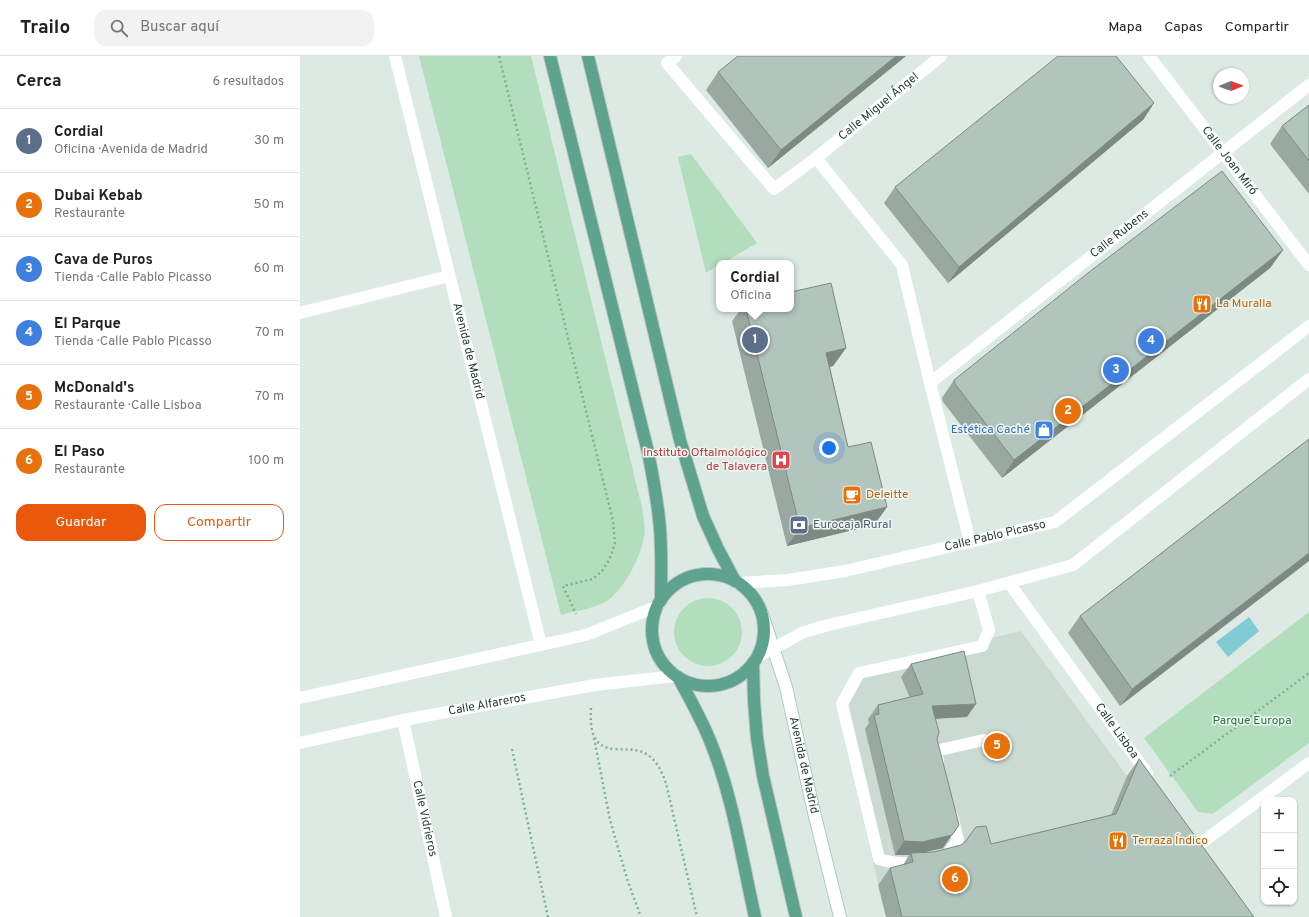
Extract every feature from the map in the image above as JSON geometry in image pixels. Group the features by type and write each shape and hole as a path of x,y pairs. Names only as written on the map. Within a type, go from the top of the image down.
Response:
{"main road":[{"name":"Avenida de Madrid","path":"550,56 648,452 655,490 660,528 662,564 659,603 652,626 653,642 663,664 676,676 696,710 711,743 724,782 755,917"},
{"name":"Avenida de Madrid","path":"588,56 680,440 703,516 718,549 736,582"},
{"name":"Avenida de Madrid","path":"659,603 675,584 694,576 715,574 727,577 751,594 757,602 762,614 764,636 761,649 755,660 738,678 727,683 714,686 693,684 676,676"},
{"name":"Avenida de Madrid","path":"755,660 754,701 757,738 763,776 796,917"}],"street":[{"name":"Avenida de Madrid","path":"395,56 541,645"},
{"name":"Calle Miguel Ángel","path":"671,60 774,189 816,158 941,56"},
{"name":"Calle Joan Miró","path":"1149,56 1309,266"},
{"name":"Calle Rubens","path":"930,383 1309,85"},
{"path":"816,158 902,264 970,542"},
{"path":"300,313 449,276"},
{"name":"Calle Pablo Picasso","path":"736,582 788,580 845,571 1055,522 1309,326"},
{"path":"755,660 804,632 828,625 978,591 1073,565 1309,379"},
{"name":"Calle Lisboa","path":"1009,583 1157,786"},
{"path":"948,803 958,840 947,856 911,864 892,863 879,859 842,704 859,673 982,646 989,630 978,591"},
{"path":"300,698 586,635 659,603"},
{"name":"Avenida de Madrid","path":"762,614 786,687 813,808 840,917"},
{"name":"Calle Alfareros","path":"300,743 403,720 595,685 676,676"},
{"name":"Calle Vidrieros","path":"403,720 446,917"},
{"path":"941,773 935,751 984,740"},
{"path":"1208,856 1197,841 1309,763"}],"path":[{"path":"499,56 613,521 615,544 609,560 602,571 593,579 563,586 586,635"},
{"path":"1157,786 1309,673"},
{"path":"595,685 591,718 592,732 610,820 628,882 641,917"},
{"path":"592,732 597,742 606,748 636,749 649,756 661,771 666,783 697,917"},
{"path":"512,749 548,917"}],"shaded area":[{"path":"1021,631 1230,917 886,917 836,705 857,669"}],"green space":[{"path":"419,56 531,56 642,507 644,522 645,533 642,545 630,573 612,597 605,602 589,608 561,615"},
{"path":"691,154 757,243 728,260 716,260 716,267 706,273 678,157"},
{"path":"708,598 721,601 732,608 739,619 742,632 739,645 732,656 721,663 708,666 695,663 684,656 677,645 674,632 677,619 684,608 695,601"},
{"name":"Parque Europa","path":"1309,612 1309,743 1213,814 1198,812 1144,738"}],"water":[{"path":"1249,617 1259,631 1228,657 1216,642"}],"building":[{"path":"738,56 896,56 781,150 718,72"},
{"path":"1058,56 1116,56 1154,103 959,267 895,187"},
{"path":"1309,105 1309,161 1282,126"},
{"path":"1222,171 1283,250 1014,460 955,384 954,380 1088,273"},
{"path":"831,283 846,348 826,353 848,447 871,442 887,507 800,528 747,312 794,312 794,291"},
{"path":"1309,439 1309,553 1132,689 1080,616"},
{"path":"964,651 976,704 932,706 939,732 937,739 959,825 952,835 922,842 904,841 874,715 879,714 878,705 923,694 911,664"},
{"path":"1139,759 1254,917 902,917 890,868 913,862 911,853 934,852 961,845 976,827 986,826 991,844 1116,814"}],"place":[{"name":"La Muralla","path":"1202,304"},
{"name":"Cordial","path":"755,340"},
{"name":"El Parque","path":"1151,341"},
{"name":"Cava de Puros","path":"1116,370"},
{"name":"Dubai Kebab","path":"1068,411"},
{"name":"Estética Caché","path":"1044,430"},
{"name":"Instituto Oftalmológico de Talavera","path":"781,460"},
{"name":"Deleitte","path":"852,495"},
{"name":"Eurocaja Rural","path":"799,525"},
{"name":"McDonald's","path":"997,746"},
{"name":"Terraza Índico","path":"1118,841"},
{"name":"El Paso","path":"955,879"}]}
